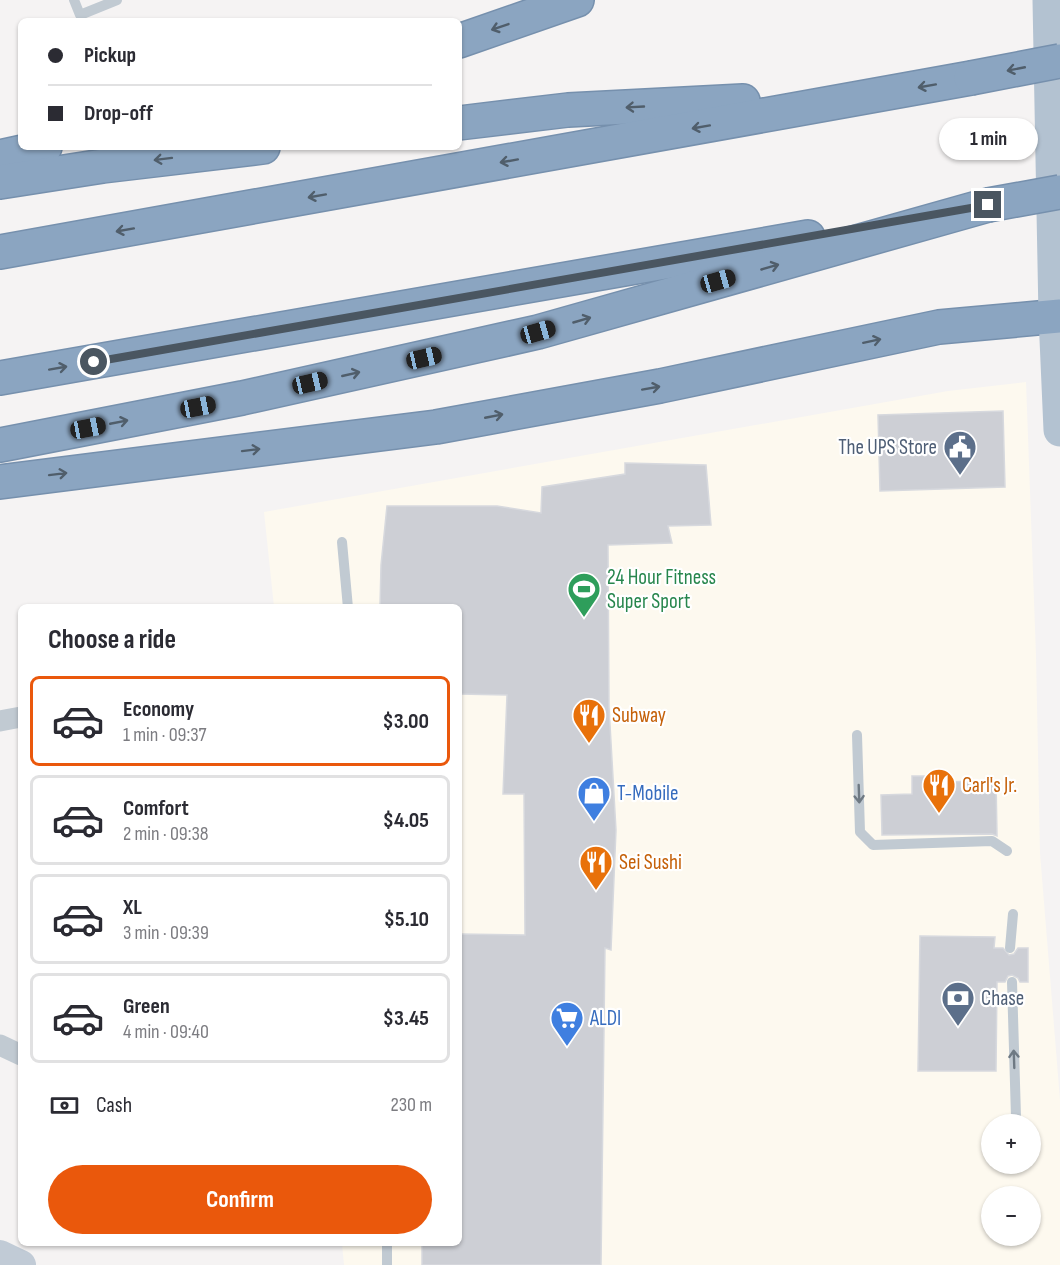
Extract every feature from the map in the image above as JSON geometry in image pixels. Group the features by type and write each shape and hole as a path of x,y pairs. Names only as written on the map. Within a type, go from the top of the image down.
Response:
{"highway":[{"path":"462,40 577,0"},
{"path":"0,252 1060,61"},
{"path":"462,123 568,110 882,94"},
{"path":"0,157 32,150"},
{"path":"0,182 103,166 238,150"},
{"path":"0,378 1060,192"},
{"path":"0,445 242,398 538,332 988,205"},
{"path":"0,482 436,427 660,386 939,327 1057,316"}],"main road":[{"path":"1049,0 1060,430"},
{"path":"0,1255 21,1265"}],"street":[{"path":"0,721 18,718"},
{"path":"0,1046 18,1054"}],"lane":[{"path":"74,0 80,15 117,0"},
{"path":"342,542 348,604"},
{"path":"857,735 861,832 873,846 992,841 1007,850"},
{"path":"1010,948 1013,914"},
{"path":"1012,982 1016,1114"},
{"path":"387,1246 387,1265"}],"shaded area":[{"path":"1026,382 1036,655 1040,853 1060,1100 1060,1265 344,1265 342,1246 462,1246 462,604 274,604 264,512 948,391"}],"building":[{"path":"1003,411 1005,487 880,491 878,415"},
{"path":"625,463 706,465 711,525 668,526 672,543 608,545 609,707 616,830 611,950 605,948 601,1265 422,1265 422,1246 462,1246 462,934 525,935 524,794 503,794 507,695 462,694 462,604 380,604 381,565 387,506 497,506 541,513 542,487 625,474"},
{"name":"Carl's Jr.","path":"912,776 948,776 948,782 996,780 997,836 992,834 882,835 881,795 912,794"},
{"name":"Chase","path":"920,936 995,937 994,948 1003,948 1009,955 1014,954 1018,948 1028,948 1028,982 1020,982 1012,975 1008,976 1005,982 997,982 996,1071 918,1071"}],"place":[{"name":"The UPS Store","path":"960,476"},
{"name":"24 Hour Fitness Super Sport","path":"584,618"},
{"name":"Subway","path":"589,744"},
{"name":"Carl's Jr.","path":"939,814"},
{"name":"T-Mobile","path":"594,822"},
{"name":"Sei Sushi","path":"596,891"},
{"name":"Chase","path":"958,1027"},
{"name":"ALDI","path":"567,1047"}],"route":[{"path":"94,362 988,205"}]}
